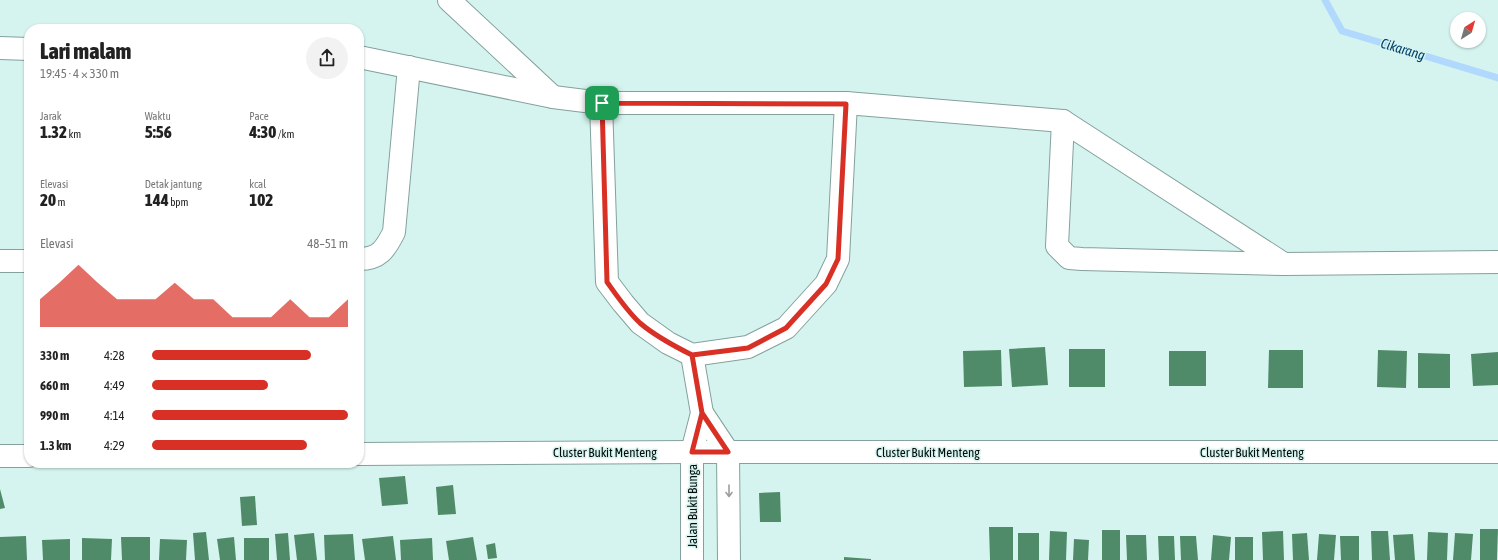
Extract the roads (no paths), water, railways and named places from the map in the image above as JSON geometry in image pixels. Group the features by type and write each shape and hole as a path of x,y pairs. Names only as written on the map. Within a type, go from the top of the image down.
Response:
{"street":[{"path":"449,0 553,97"},
{"path":"0,48 24,49"},
{"path":"364,58 553,97 602,103 846,104 1063,121 1284,264"},
{"path":"364,258 375,257 387,246 394,232 409,67"},
{"path":"602,103 607,282 622,303 640,323 668,343 692,355 748,348 786,328 826,284 838,259 846,104"},
{"path":"1063,121 1057,246 1069,258 1082,260 1284,264 1498,262"},
{"path":"0,261 24,261"},
{"path":"692,355 702,413 728,452 729,560"},
{"name":"Jalan Bukit Bunga","path":"692,560 692,452 702,413"},
{"name":"Cluster Bukit Menteng","path":"364,454 692,452 1498,452"},
{"path":"0,456 24,456"}],"waterway":[{"name":"Cikarang","path":"1325,0 1342,31 1498,78"}]}
